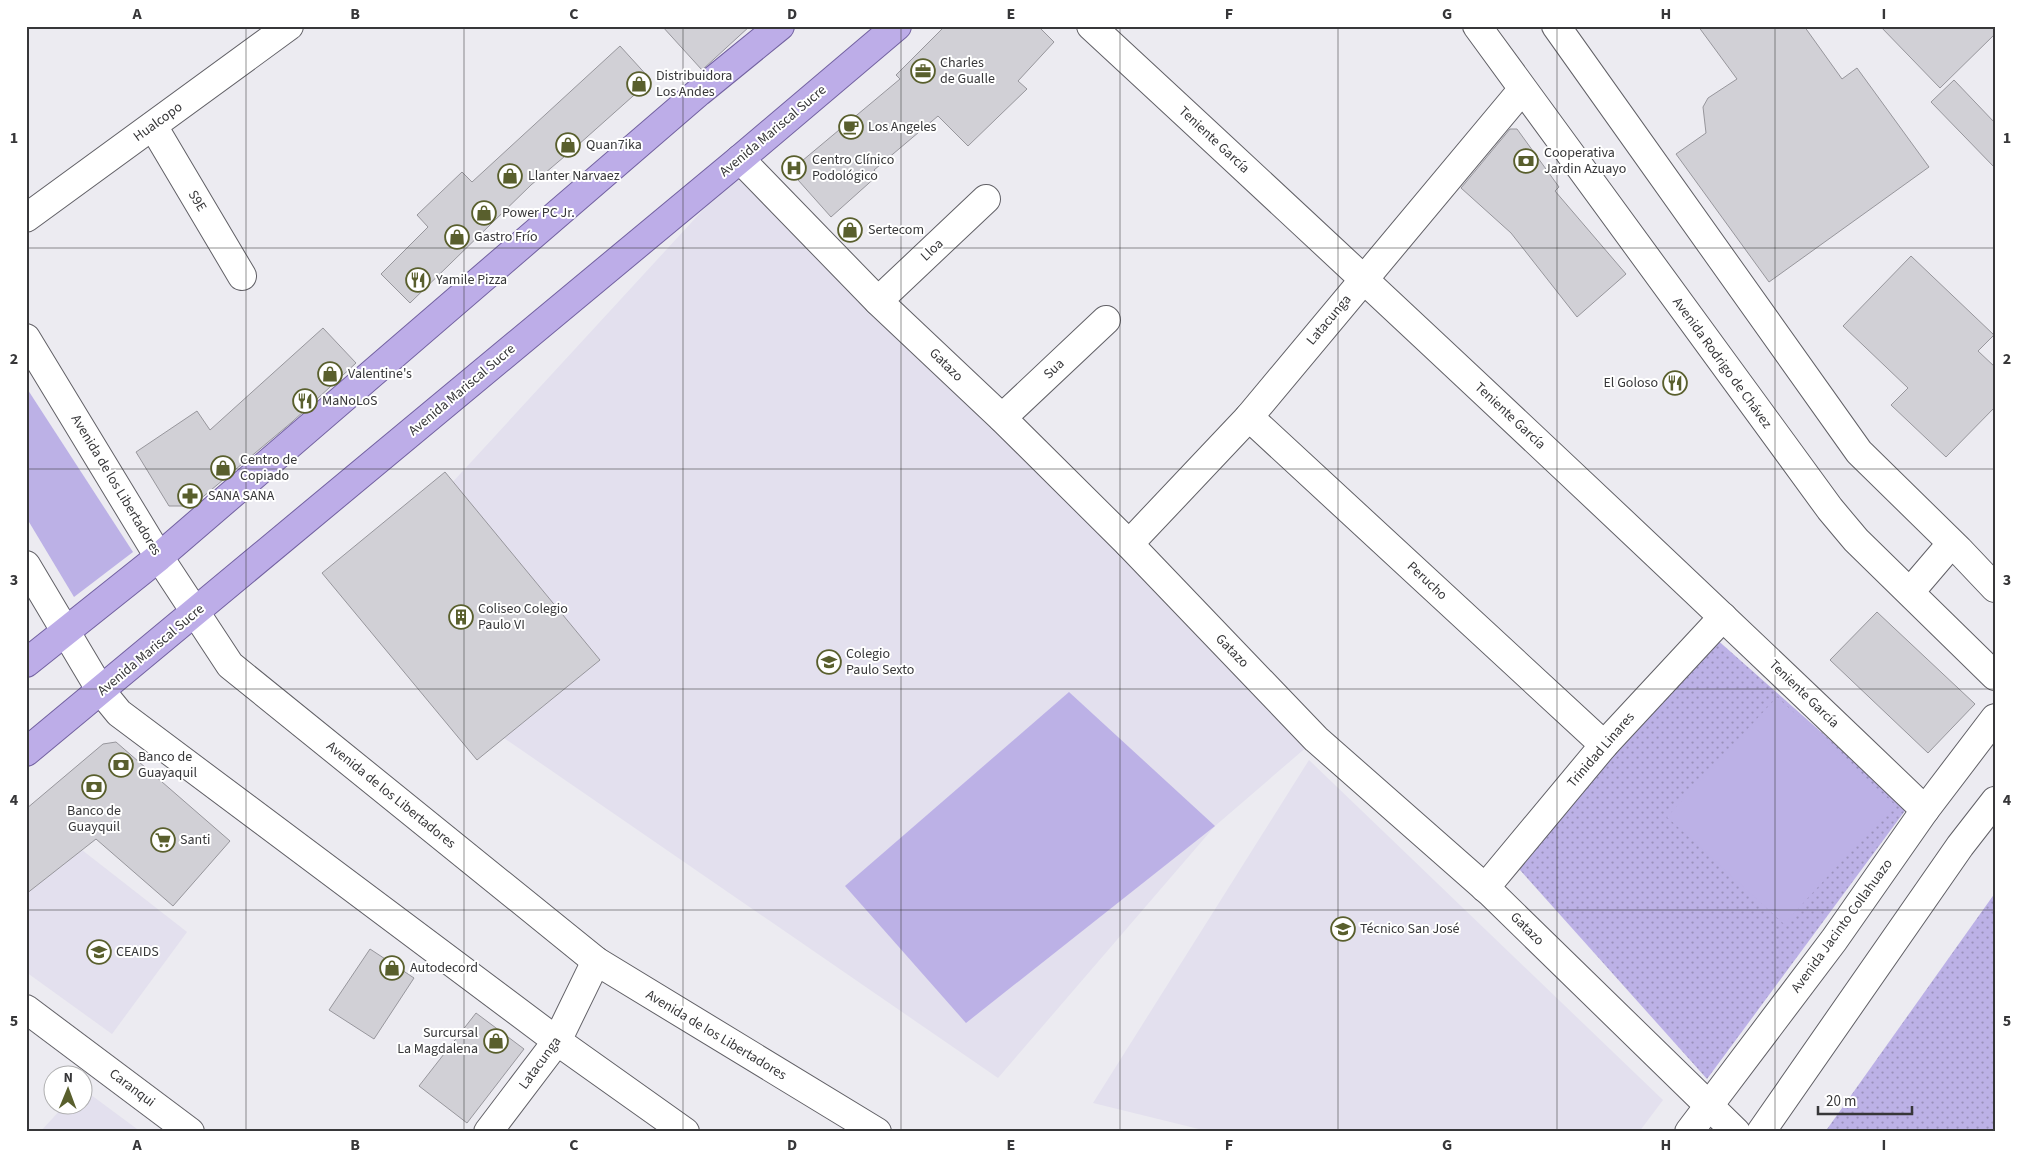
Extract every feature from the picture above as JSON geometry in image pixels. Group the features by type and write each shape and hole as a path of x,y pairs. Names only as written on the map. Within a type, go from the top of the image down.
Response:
{"main road":[{"path":"26,663 159,556 691,99 780,26"},
{"name":"Avenida Mariscal Sucre","path":"26,752 195,614 740,159 896,26"}],"street":[{"name":"Hualcopo","path":"26,218 290,26"},
{"name":"Teniente García","path":"1091,26 1364,278 1925,810"},
{"name":"Avenida Rodrigo de Chávez","path":"1477,26 1830,509 1856,540 1995,676"},
{"path":"1556,26 1859,452 1995,588"},
{"name":"Latacunga","path":"1129,544 1250,416 1522,90"},
{"name":"S9E","path":"153,126 242,276"},
{"name":"Gatazo","path":"740,159 878,300 1002,418 1129,544 1316,739 1485,888 1736,1132"},
{"name":"Lloa","path":"878,300 986,199"},
{"name":"Sua","path":"1002,418 1106,320"},
{"name":"Avenida de los Libertadores","path":"26,338 195,614 230,665 596,962 877,1132"},
{"name":"Perucho","path":"1250,416 1604,745"},
{"path":"1910,592 1951,544"},
{"path":"26,565 67,630 101,691 119,713 557,1041 685,1132"},
{"name":"Trinidad Linares","path":"1485,888 1604,745 1723,617"},
{"name":"Avenida Jacinto Collahuazo","path":"1689,1132 1708,1104 1834,940 1925,810 1995,718"},
{"path":"1761,1132 1960,846 1995,801"},
{"name":"Latacunga","path":"488,1132 557,1041 596,962"},
{"name":"Caranqui","path":"26,1009 190,1132"}],"shaded area":[{"name":"Colegio Paulo Sexto","path":"747,162 1316,739 1215,826 998,1078 488,727 346,598"},
{"path":"26,387 133,552 74,597 26,517"},
{"path":"1714,637 1907,808 1707,1079 1512,861"},
{"path":"1069,692 1215,826 966,1023 845,886"},
{"path":"1777,697 1894,804 1784,924 1667,817"},
{"name":"Técnico San José","path":"1309,760 1663,1100 1639,1132 1211,1132 1093,1103"},
{"name":"CEAIDS","path":"82,850 187,932 112,1034 26,972 26,894"},
{"path":"1995,893 1995,1132 1825,1132"},
{"path":"92,1096 139,1132 40,1132 55,1116 92,1116"}],"building":[{"path":"662,26 750,26 702,70"},
{"path":"945,26 1038,26 1054,42 1018,81 1027,89 968,146 938,116 874,170 878,175 831,217 790,171 900,79 896,75"},
{"path":"1698,26 1804,26 1842,79 1857,68 1929,167 1769,282 1676,154 1706,133 1703,107 1708,98 1737,79"},
{"path":"1880,26 1995,26 1995,34 1940,88"},
{"path":"620,46 651,80 531,185 410,303 381,274 428,227 417,215 462,172 472,182"},
{"path":"1954,80 1995,123 1995,168 1931,102"},
{"path":"1510,129 1517,129 1559,187 1555,191 1626,274 1577,317 1511,233 1461,188"},
{"path":"1911,256 1994,335 1978,351 1995,367 1995,407 1946,457 1891,405 1908,388 1843,326"},
{"path":"323,328 356,363 292,422 192,506 169,506 136,452 197,411 210,430"},
{"name":"Coliseo Colegio Paulo VI","path":"445,472 600,660 477,760 322,573"},
{"path":"1877,612 1975,704 1928,753 1830,660"},
{"path":"116,742 230,841 173,906 96,839 26,894 26,809 103,744"},
{"path":"370,949 414,978 374,1039 329,1010"},
{"path":"476,1013 524,1049 467,1123 419,1086"}],"place":[{"name":"Charles de Gualle","path":"923,71"},
{"name":"Distribuidora Los Andes","path":"639,84"},
{"name":"Los Angeles","path":"851,127"},
{"name":"Quan7ika","path":"568,145"},
{"name":"Cooperativa Jardin Azuayo","path":"1526,161"},
{"name":"Centro Clínico Podológico","path":"794,168"},
{"name":"Llanter Narvaez","path":"510,176"},
{"name":"Power PC Jr.","path":"484,213"},
{"name":"Sertecom","path":"850,230"},
{"name":"Gastro Frío","path":"457,237"},
{"name":"Yamile Pizza","path":"418,280"},
{"name":"Valentine's","path":"330,374"},
{"name":"El Goloso","path":"1675,383"},
{"name":"MaNoLoS","path":"305,401"},
{"name":"Centro de Copiado","path":"223,468"},
{"name":"SANA SANA","path":"190,496"},
{"name":"Coliseo Colegio Paulo VI","path":"461,617"},
{"name":"Colegio Paulo Sexto","path":"829,662"},
{"name":"Banco de Guayaquil","path":"121,765"},
{"name":"Banco de Guayquil","path":"94,787"},
{"name":"Santi","path":"163,840"},
{"name":"Técnico San José","path":"1343,929"},
{"name":"CEAIDS","path":"99,952"},
{"name":"Autodecord","path":"392,968"},
{"name":"Surcursal La Magdalena","path":"496,1041"}]}
